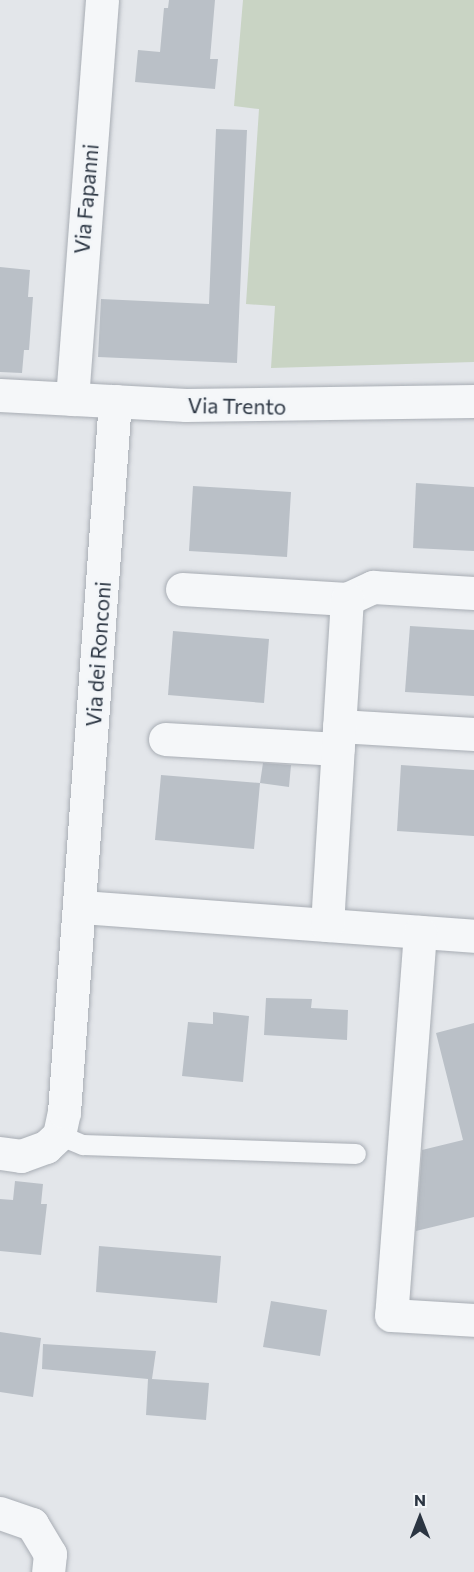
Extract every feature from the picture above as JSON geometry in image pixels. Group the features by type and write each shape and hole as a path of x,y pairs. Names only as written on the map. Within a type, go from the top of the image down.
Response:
{"street":[{"name":"Via Fapanni","path":"72,399 102,0"},
{"name":"Via Trento","path":"0,395 292,407 474,401"},
{"name":"Via dei Ronconi","path":"59,1135 81,907 115,401"},
{"path":"182,589 347,599 373,587 474,593"},
{"path":"327,925 347,599"},
{"path":"165,739 474,734"},
{"path":"81,907 474,936"},
{"path":"420,932 391,1315 474,1320"},
{"path":"0,1153 21,1156 46,1147 59,1135"},
{"path":"0,1513 32,1524 50,1554 48,1572"}],"lane":[{"path":"59,1135 83,1145 356,1154"}],"green space":[{"path":"243,0 474,0 474,362 271,368 275,306 246,304 259,109 234,106"}],"building":[{"path":"169,0 215,0 210,59 218,59 215,89 135,82 138,50 160,52 164,8 168,8"},
{"path":"216,129 247,130 237,363 98,357 101,299 209,304"},
{"path":"0,267 30,270 28,297 33,297 29,350 24,350 22,373 0,372"},
{"path":"416,483 474,487 474,551 413,548"},
{"path":"193,486 291,492 287,557 189,551"},
{"path":"410,626 474,630 474,696 405,692"},
{"path":"173,631 269,639 264,703 168,695"},
{"path":"263,763 291,765 289,787 260,783"},
{"path":"401,765 474,770 474,836 397,831"},
{"path":"161,775 260,783 254,849 155,840"},
{"path":"266,998 312,999 311,1008 348,1010 347,1040 264,1035"},
{"path":"213,1012 249,1016 243,1082 182,1076 188,1022 213,1024"},
{"path":"474,1023 474,1217 416,1231 422,1150 463,1140 436,1033"},
{"path":"15,1181 43,1184 41,1204 47,1204 41,1255 0,1251 0,1199 13,1200"},
{"path":"99,1246 221,1256 217,1303 96,1292"},
{"path":"271,1301 327,1310 320,1356 263,1347"},
{"path":"0,1332 41,1338 33,1397 0,1392"},
{"path":"43,1344 156,1351 152,1379 209,1383 206,1420 146,1415 148,1379 42,1369"}]}
